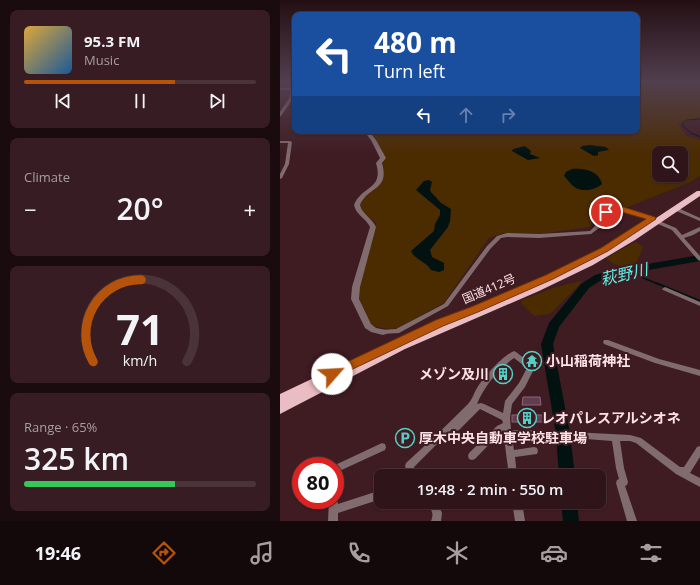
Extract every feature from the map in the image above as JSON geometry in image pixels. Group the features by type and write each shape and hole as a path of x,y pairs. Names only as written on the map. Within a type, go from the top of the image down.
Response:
{"highway":[{"name":"国道412号","path":"280,409 349,372 442,328 554,281 622,245 700,188"},
{"name":"国道412号","path":"280,400 439,323 474,310 550,277 605,250 676,209 700,193"}],"street":[{"path":"280,115 286,106"},
{"path":"369,134 374,139 378,152 383,158 379,163 381,176 379,181 374,187 361,196 357,205 359,212 371,222 373,227 356,287 355,299 368,326 374,330 383,332 397,331 446,305 489,247 500,237 507,235 539,236 591,232 597,227 602,214 612,210 630,211 674,229 682,237 693,253 700,259"},
{"path":"280,142 290,142 287,164 280,178"},
{"path":"676,209 700,220"},
{"path":"682,237 700,229"},
{"path":"665,289 700,304"},
{"path":"606,342 700,373"},
{"path":"410,469 408,464 473,404 476,396 490,377 514,354 531,367 522,385 508,403 506,422 512,469"},
{"path":"456,428 468,418 477,407 481,406 506,422"},
{"path":"472,456 506,422"},
{"path":"508,434 532,432"},
{"path":"573,435 630,438 638,440 679,471 700,483"},
{"path":"616,438 620,468 624,482 620,483 632,521"},
{"path":"344,465 382,447"},
{"path":"679,471 686,470 700,450"},
{"path":"510,454 534,451"},
{"path":"344,503 374,496"},
{"path":"333,509 333,521"},
{"path":"436,521 438,516 437,509"},
{"path":"518,509 520,521"}],"shaded area":[{"path":"640,106 700,106 700,117 678,124 687,136 700,140 700,176 688,183 628,207 609,207 598,213 590,227 539,234 504,233 489,238 444,303 398,328 390,329 376,327 371,324 360,301 359,295 359,288 376,227 376,223 364,213 360,204 365,196 381,182 383,178 384,174 382,165 386,158 375,137 372,134 640,134"},
{"path":"590,145 606,147 609,150 598,152 598,155 594,156 580,148 582,146"},
{"path":"525,146 531,151 530,154 540,158 528,160 512,151 513,149"},
{"path":"572,169 581,169 594,173 598,176 602,184 589,190 576,188 564,176 566,172"},
{"path":"429,180 432,182 431,192 441,203 451,209 448,227 430,250 432,257 444,263 444,270 439,272 431,270 411,251 434,231 435,224 440,215 440,210 416,190 424,181"},
{"path":"635,242 643,248 635,265 619,266 613,264 606,258"},
{"path":"581,281 580,284 550,314 534,316 521,303 522,300 556,287"}],"building":[{"path":"523,397 540,397 541,405 522,405"},
{"name":"レオパレスアルシオネ","path":"512,415 542,415 543,422 512,422"}],"waterway":[{"path":"700,119 687,120 683,122 683,126 691,133 700,137"},
{"name":"萩野川","path":"566,469 563,434 547,344 553,326 585,286 599,277 612,273 700,258"},
{"path":"634,269 641,277 658,284"},
{"path":"656,283 700,301"},
{"name":"萩野川","path":"570,509 571,521"}],"place":[{"name":"小山稲荷神社","path":"532,361"},
{"name":"メゾン及川","path":"503,374"},
{"name":"レオパレスアルシオネ","path":"527,418"},
{"name":"厚木中央自動車学校駐車場","path":"405,438"}],"route":[{"path":"332,374 439,323 474,310 550,277 605,250 652,219 630,211 612,210 606,212"}]}
